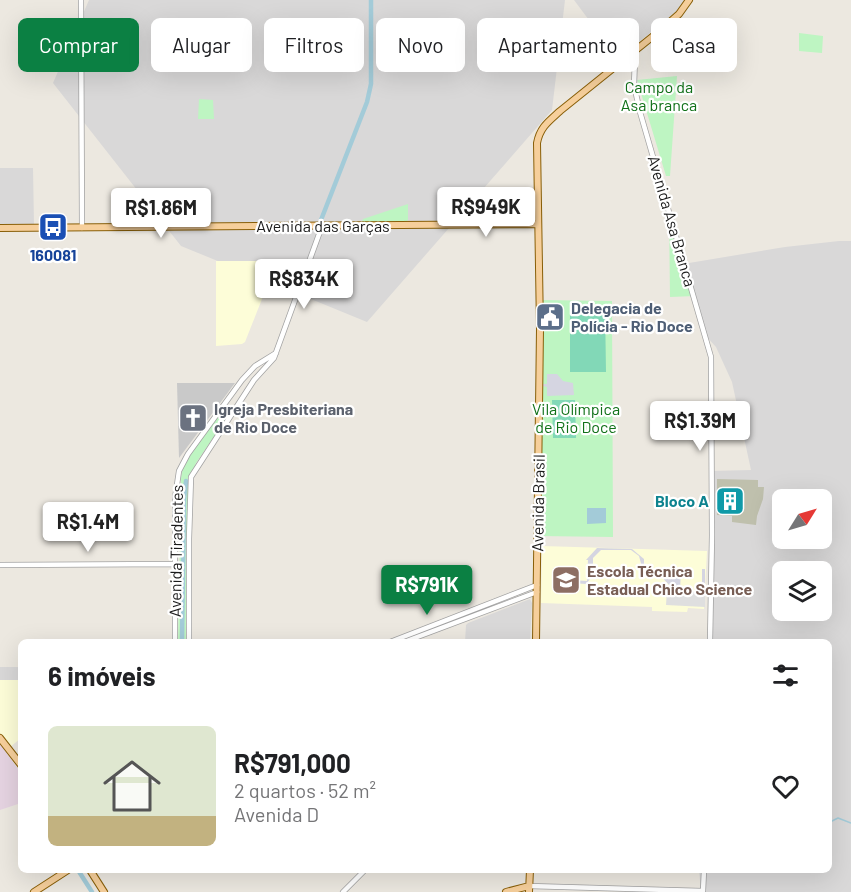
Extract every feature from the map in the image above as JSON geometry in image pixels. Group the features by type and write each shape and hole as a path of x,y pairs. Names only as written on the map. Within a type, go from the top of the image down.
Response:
{"main road":[{"name":"Avenida Brasil","path":"639,47 679,14 689,0"},
{"name":"Avenida Brasil","path":"536,639 540,329 537,143 541,128 609,72"},
{"name":"Avenida das Garças","path":"0,228 538,224"},
{"path":"0,738 18,761"},
{"path":"34,892 63,873"},
{"path":"92,873 104,892"},
{"path":"506,892 529,890 530,873"}],"street":[{"path":"81,0 82,228"},
{"name":"Avenida Asa Branca","path":"634,72 634,85 640,112 711,357 710,639"},
{"name":"Avenida Tiradentes","path":"189,639 190,482 257,376 276,353 322,226"},
{"name":"Avenida Tiradentes","path":"175,639 176,498 179,471 188,454 250,370 276,353"},
{"path":"257,376 264,360"},
{"path":"237,387 239,395 246,394"},
{"path":"0,565 176,564"},
{"path":"398,639 537,588"},
{"path":"411,639 537,588"},
{"path":"343,892 362,873"},
{"path":"529,890 704,891 704,873"}],"shaded area":[{"path":"89,0 565,0 563,18 477,18 477,72 556,72 552,110 367,322 181,246 53,83 58,72 139,72 139,18 81,18"},
{"path":"574,0 685,0 668,18 651,18 651,32 639,42 639,18 587,18"},
{"path":"0,168 33,168 34,225 0,225"},
{"path":"851,241 851,892 701,892 699,873 832,873 832,639 708,639 711,621 710,471 751,470 732,382 716,347 706,336 683,264 785,247"},
{"path":"216,261 277,261 245,342 242,344 216,346"},
{"path":"547,374 557,374 563,381 573,383 574,395 547,396 547,387 543,384 547,384"},
{"name":"Igreja Presbiteriana de Rio Doce","path":"177,383 235,383 179,458"},
{"path":"717,479 758,480 758,487 764,487 756,525 732,522 732,516 717,515"},
{"path":"542,546 707,551 704,609 688,608 687,612 652,611 652,607 541,603"},
{"path":"597,548 632,549 644,559 644,567 642,567 639,556 631,550 601,550 593,558 593,575 586,584 571,583 572,580 587,581 588,560 586,560"},
{"path":"659,568 681,569 680,591 699,592 702,585 702,569 705,569 705,593 671,593 671,590 667,590 670,586 658,573"},
{"path":"667,590 671,590 671,593 705,593 705,607 666,605"},
{"path":"530,599 532,603 530,639 465,639 468,623"},
{"path":"0,667 18,667 18,680 0,680"},
{"path":"0,680 18,680 18,740 9,748 0,735"},
{"path":"0,744 18,769 18,804 0,810"}],"green space":[{"path":"799,33 823,36 822,53 799,51"},
{"name":"Campo da Asa branca","path":"677,76 670,176 666,176 637,80"},
{"path":"199,99 213,100 214,119 198,119"},
{"path":"408,204 406,222 362,222 363,219"},
{"path":"669,212 695,296 670,297"},
{"name":"Vila Olímpica de Rio Doce","path":"539,300 612,301 613,537 539,536"},
{"path":"570,306 605,306 606,372 570,372"},
{"path":"552,400 575,400 576,438 553,438"},
{"path":"230,413 196,463 190,479 188,639 178,639 181,478 184,462 218,414"}],"water":[{"path":"587,508 606,508 606,523 587,524"}],"waterway":[{"path":"321,220 367,102 371,84 371,0"},
{"path":"182,639 186,481"},
{"path":"832,821 838,818 851,823"},
{"path":"80,873 92,892"}],"place":[{"name":"160081","path":"53,227"},
{"name":"Delegacia de Polícia - Rio Doce","path":"550,317"},
{"name":"Igreja Presbiteriana de Rio Doce","path":"193,418"},
{"name":"Bloco A","path":"730,501"},
{"name":"Escola Técnica Estadual Chico Science","path":"566,580"}]}
